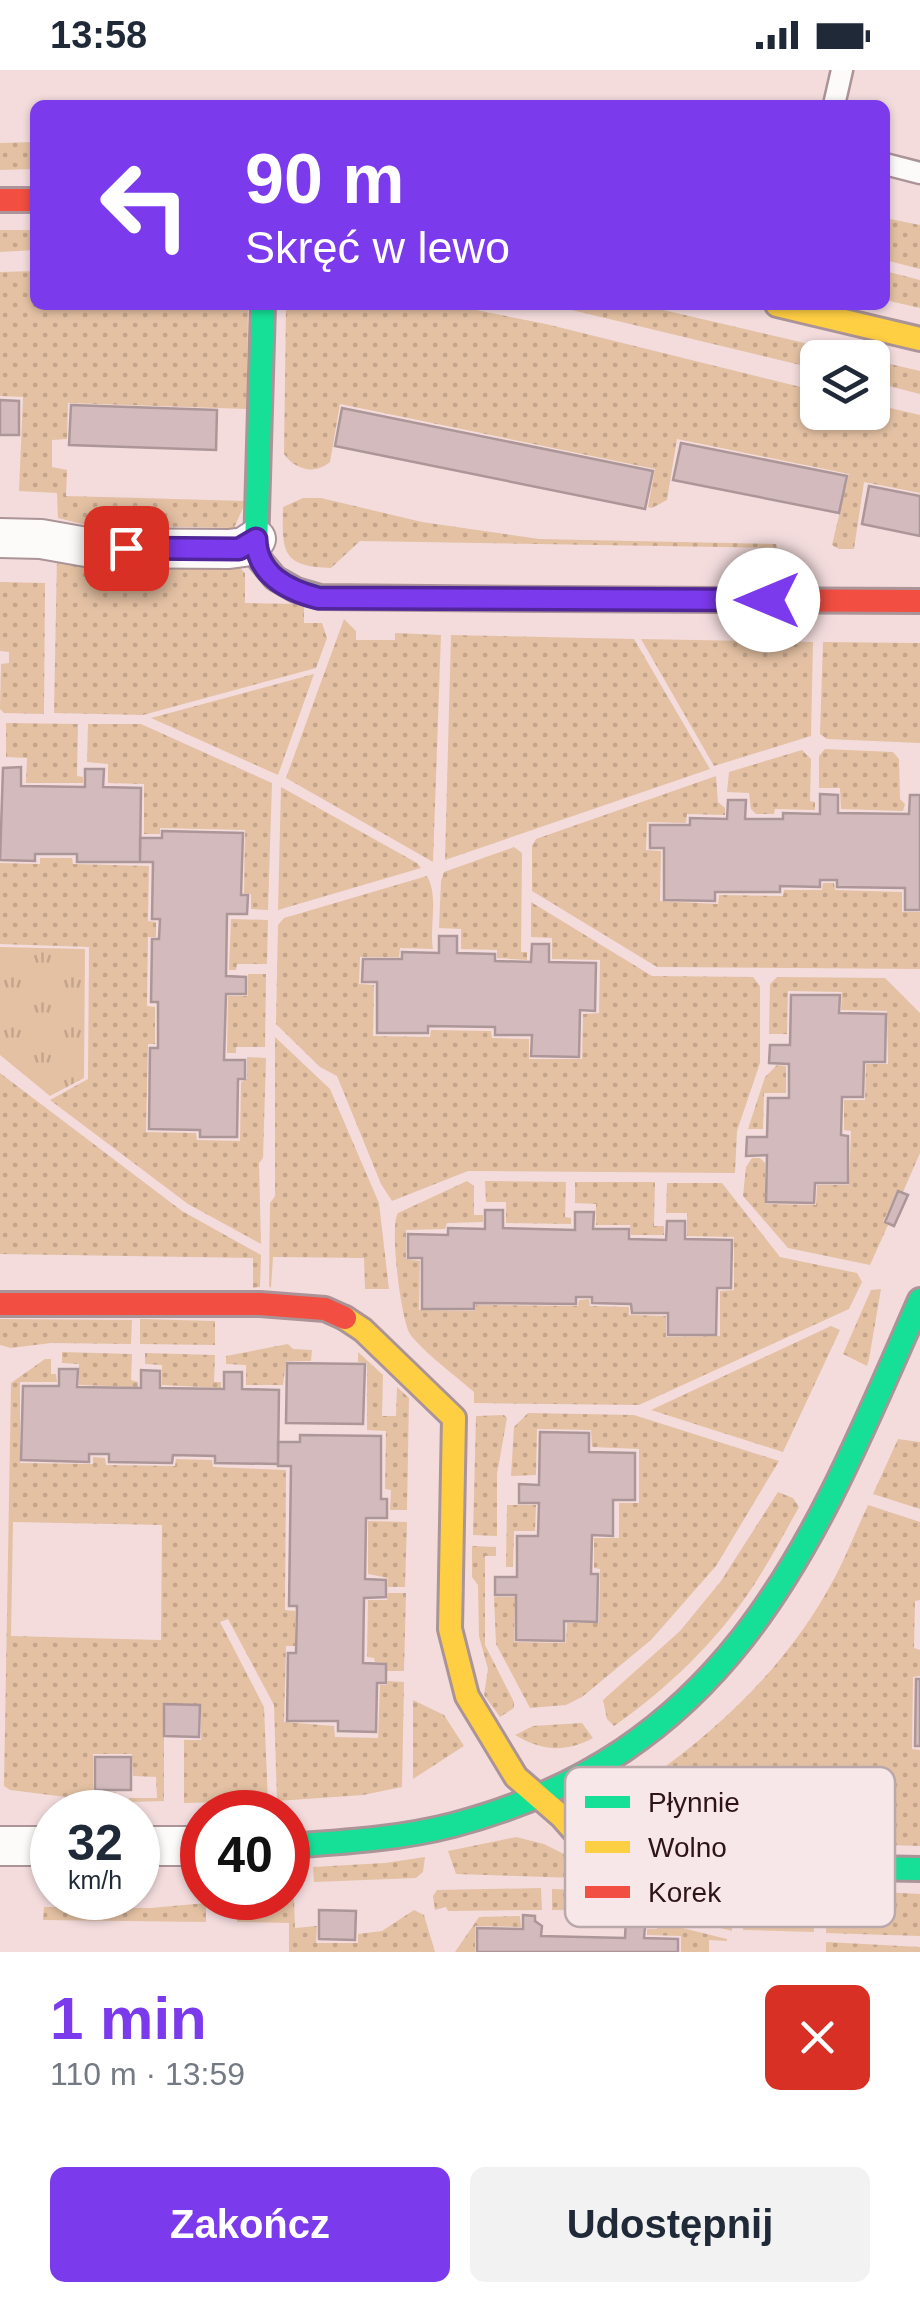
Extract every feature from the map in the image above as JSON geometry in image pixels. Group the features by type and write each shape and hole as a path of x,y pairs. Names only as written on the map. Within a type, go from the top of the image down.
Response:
{"street":[{"path":"0,200 30,200"},
{"path":"263,310 256,539 261,563 276,580 318,598 920,601"},
{"path":"798,310 920,339"},
{"path":"0,538 42,539 92,548 230,550 256,539"},
{"path":"599,1767 696,1692 744,1637 786,1578 823,1515 920,1300"},
{"path":"0,1304 294,1306 340,1314 363,1330 454,1418 452,1648 467,1696 516,1777 565,1821"},
{"path":"310,1844 409,1836 480,1819 565,1785"},
{"path":"0,1846 30,1846"},
{"path":"895,1868 920,1869"}],"lane":[{"path":"835,100 842,70"},
{"path":"890,165 920,173"}],"green space":[{"path":"30,142 30,169 0,170 0,143"},
{"path":"890,219 920,225 920,269 890,261"},
{"path":"0,230 30,230 30,250 0,252"},
{"path":"30,271 30,310 248,310 247,409 68,403 67,439 52,440 52,467 67,470 66,496 246,501 234,528 86,525 58,518 57,493 19,491 23,397 0,396 0,272"},
{"path":"890,272 920,280 920,308 890,301"},
{"path":"286,310 476,310 546,324 800,387 800,430 890,430 890,408 920,415 920,493 864,482 854,549 832,545 849,474 677,439 667,500 652,508 648,507 655,469 340,404 330,462 306,469 284,454"},
{"path":"572,310 663,310 800,342 800,365"},
{"path":"890,364 920,371 920,394 890,386"},
{"path":"303,498 321,498 422,522 539,539 776,544 777,548 360,541 331,568 315,567 288,554 283,535 283,507"},
{"path":"57,557 240,568 245,573 245,603 304,604 304,623 322,623 327,638 316,668 143,715 54,713"},
{"path":"0,582 45,583 44,714 4,713 0,709 1,664 9,663 9,652 0,651"},
{"path":"344,619 356,631 356,640 395,640 395,633 441,635 433,862 286,778"},
{"path":"451,635 634,639 710,769 445,860"},
{"path":"641,639 813,642 811,736 714,766"},
{"path":"823,642 920,643 920,743 827,739 820,734"},
{"path":"314,674 278,775 151,718"},
{"path":"6,723 78,724 77,776 83,777 83,783 26,783 27,758 6,757"},
{"path":"88,724 141,724 272,783 268,910 251,909 251,894 244,893 245,830 160,828 160,834 144,834 144,784 108,783 108,764 87,762"},
{"path":"825,749 893,752 899,759 903,811 841,809 840,788 819,788 819,756"},
{"path":"802,750 811,759 810,801 815,802 815,810 775,809 774,814 756,814 751,809 749,793 727,792 729,772"},
{"path":"716,776 718,802 725,808 725,815 687,814 686,823 647,822 646,850 661,851 660,901 718,904 719,895 783,896 784,890 822,890 823,883 834,883 835,890 902,892 902,912 920,912 920,969 657,967 532,891 532,846 536,839"},
{"path":"281,787 417,863 421,868 278,910"},
{"path":"514,847 522,853 521,952 527,952 527,960 497,958 497,950 461,949 461,929 439,928 444,872"},
{"path":"40,858 72,858 73,864 149,866 148,921 156,922 156,937 148,937 147,1006 155,1007 155,1044 148,1044 146,1132 196,1133 197,1140 240,1141 241,1082 247,1079 247,1057 266,1058 263,1158 259,1163 261,1244 188,1204 50,1100 88,1079 89,947 0,944 0,863 40,864"},
{"path":"427,876 432,893 433,949 400,948 399,957 360,957 359,984 374,985 373,1036 430,1037 431,1030 491,1031 492,1038 529,1039 529,1059 582,1059 583,1014 599,1013 600,960 552,959 552,938 531,937 531,902 652,976 753,977 760,986 760,1063 737,1131 735,1173 468,1171 392,1201 381,1184 337,1076 320,1067 276,1024 278,925 284,918"},
{"path":"231,919 268,920 267,964 237,964 236,970 229,970"},
{"path":"0,947 85,949 84,1078 50,1096 0,1055"},
{"path":"248,974 266,974 265,1047 236,1047 236,1053 227,1053 228,996 248,996"},
{"path":"777,977 885,978 920,1013 920,1153 903,1192 897,1191 883,1222 888,1225 870,1265 788,1248 743,1196 746,1167 752,1158 765,1163 765,1204 816,1205 817,1185 849,1185 851,1131 844,1130 844,1100 865,1100 866,1064 888,1064 887,1011 841,1010 842,992 788,991 787,1034 769,1034 770,984"},
{"path":"275,1037 330,1089 379,1203 389,1289 365,1289 364,1258 273,1257 269,1286 270,1203 275,1196"},
{"path":"777,1065 786,1066 786,1093 764,1093 763,1129 748,1129 765,1077"},
{"path":"0,1073 182,1211 261,1255 260,1287 253,1288 253,1258 0,1254"},
{"path":"467,1181 474,1186 474,1215 483,1215 483,1222 447,1223 445,1229 406,1230 406,1259 420,1261 419,1310 475,1311 476,1305 578,1306 579,1300 589,1299 590,1306 629,1307 629,1315 666,1316 666,1337 720,1336 720,1291 734,1290 734,1237 687,1236 687,1213 666,1213 667,1183 722,1183 780,1257 857,1273 862,1282 849,1309 639,1405 474,1403 474,1392 410,1334 395,1253 398,1213"},
{"path":"485,1181 566,1182 565,1217 571,1218 571,1224 506,1223 506,1202 486,1202"},
{"path":"575,1182 655,1182 654,1226 664,1226 664,1235 631,1235 630,1225 596,1225 596,1204 575,1203"},
{"path":"881,1289 867,1366 843,1354 871,1290"},
{"path":"0,1319 132,1320 131,1344 51,1343 11,1348 0,1345"},
{"path":"140,1319 215,1321 215,1345 140,1344"},
{"path":"831,1326 840,1330 783,1452 651,1410"},
{"path":"288,1344 293,1349 312,1350 311,1361 286,1361 283,1385 246,1385 246,1365 226,1364 226,1356"},
{"path":"62,1352 132,1354 131,1380 138,1382 138,1387 79,1385 79,1364 62,1363"},
{"path":"358,1352 383,1375 382,1416 396,1416 397,1387 409,1398 407,1510 390,1510 391,1490 385,1489 386,1431 367,1430 367,1363 358,1362"},
{"path":"145,1353 215,1355 214,1382 221,1382 221,1388 162,1385 162,1365 145,1364"},
{"path":"45,1359 51,1359 51,1374 56,1374 57,1382 20,1382 20,1463 93,1464 93,1457 105,1458 106,1465 175,1466 176,1459 212,1460 213,1467 286,1470 285,1610 295,1611 295,1646 286,1646 284,1722 334,1726 335,1737 378,1738 380,1685 404,1682 402,1787 363,1795 310,1799 310,1790 277,1790 274,1705 228,1619 220,1622 264,1707 268,1790 184,1790 184,1740 201,1740 201,1704 164,1704 164,1801 160,1801 156,1777 133,1776 132,1754 93,1754 93,1790 30,1792 4,1786 11,1383","holes":["13,1522 162,1525 161,1640 11,1636"]},
{"path":"528,1413 634,1415 779,1461 716,1566 651,1640 582,1697 566,1705 530,1708 496,1644 494,1597 515,1597 514,1642 566,1643 567,1623 599,1623 600,1569 594,1568 594,1538 619,1538 619,1503 639,1503 639,1449 592,1447 591,1430 537,1429 536,1475 511,1476 514,1427"},
{"path":"476,1416 507,1418 497,1474 497,1536 473,1535"},
{"path":"898,1439 920,1442 920,1509 873,1494"},
{"path":"778,1492 793,1498 799,1507 752,1588 689,1663 614,1726 607,1719 603,1700 680,1631 721,1581"},
{"path":"507,1505 536,1505 535,1531 514,1531 513,1567 506,1567"},
{"path":"868,1505 920,1522 920,1600 915,1601 914,1648 920,1650 920,1676 913,1677 912,1749 920,1750 920,1846 895,1845 895,1767 664,1767 725,1717 769,1672 808,1622"},
{"path":"368,1521 407,1522 405,1587 388,1587 388,1578 368,1574"},
{"path":"472,1546 496,1547 496,1556 485,1556 485,1645 514,1702 514,1708 500,1717 484,1695 488,1669 479,1636"},
{"path":"388,1593 406,1593 404,1671 387,1671 387,1663 367,1657 368,1600 387,1600"},
{"path":"413,1700 444,1715 464,1746 413,1779"},
{"path":"582,1723 593,1738 563,1748 544,1747 515,1735 533,1726"},
{"path":"516,1837 565,1854 565,1878 456,1874 448,1851"},
{"path":"425,1857 423,1872 416,1878 314,1882 313,1867"},
{"path":"541,1888 542,1910 435,1910 433,1896 437,1890"},
{"path":"552,1889 565,1889 565,1910 552,1910"},
{"path":"895,1893 920,1894 920,1936 826,1933 826,1927 895,1927"},
{"path":"180,1905 180,1920 206,1922 43,1920 160,1920 160,1907"},
{"path":"414,1910 424,1915 435,1952 289,1952 289,1923 237,1922 295,1920 295,1928 317,1926 316,1943 358,1943 358,1934 382,1931"},
{"path":"520,1916 521,1927 475,1926 475,1952 455,1952 479,1917"},
{"path":"678,1927 727,1941 709,1940 709,1952 681,1952 681,1936 647,1935 647,1929"},
{"path":"814,1927 814,1932 743,1930"},
{"path":"826,1942 920,1947 920,1952 826,1952"}],"building":[{"path":"0,400 19,401 19,435 0,435"},
{"path":"71,405 217,410 216,450 69,445"},
{"path":"342,408 653,471 645,509 335,446"},
{"path":"681,443 847,476 839,513 673,480"},
{"path":"869,486 920,496 920,536 862,524"},
{"path":"21,767 21,786 85,787 85,769 104,769 103,787 141,788 140,862 77,862 77,854 35,854 35,861 0,860 3,768"},
{"path":"820,794 838,795 838,813 909,814 910,795 920,795 920,910 905,910 905,888 837,887 837,880 820,880 820,887 780,886 780,892 715,892 715,901 664,900 664,848 650,848 650,825 690,825 690,818 727,819 728,800 746,800 745,819 783,819 783,813 820,814"},
{"path":"162,831 243,833 241,895 248,895 247,914 227,914 226,976 246,977 246,994 226,994 224,1060 245,1060 245,1079 238,1079 237,1137 200,1137 200,1130 149,1129 150,1048 158,1048 158,1002 151,1002 152,939 159,939 160,919 152,919 153,862 140,862 140,838 162,838"},
{"path":"439,936 457,936 457,953 495,954 495,961 531,962 532,944 549,944 549,962 596,963 595,1011 580,1010 579,1057 531,1056 532,1035 495,1035 495,1027 428,1026 428,1033 377,1033 377,982 362,982 363,959 402,959 402,952 439,953"},
{"path":"791,995 840,995 839,1013 886,1014 885,1062 864,1062 863,1097 842,1097 841,1135 848,1136 848,1183 815,1183 814,1203 766,1202 767,1155 746,1156 747,1137 767,1137 768,1098 789,1098 789,1064 769,1063 770,1045 790,1045"},
{"path":"898,1191 908,1195 894,1226 885,1222"},
{"path":"485,1210 503,1210 503,1228 575,1230 575,1212 594,1212 593,1229 629,1229 629,1239 666,1240 667,1221 685,1221 685,1239 732,1240 731,1288 717,1288 716,1335 668,1335 668,1313 632,1313 631,1304 592,1303 592,1297 576,1297 576,1304 474,1303 474,1309 422,1309 422,1258 408,1258 408,1234 448,1235 448,1228 485,1229"},
{"path":"287,1363 365,1364 363,1424 286,1423"},
{"path":"59,1369 78,1369 77,1387 141,1388 141,1370 160,1371 160,1388 224,1389 224,1372 242,1372 242,1389 279,1390 278,1464 215,1463 215,1456 173,1455 172,1463 109,1462 109,1454 89,1454 89,1462 21,1460 23,1386 59,1386"},
{"path":"540,1432 589,1433 589,1452 635,1453 635,1500 613,1500 613,1536 592,1535 591,1574 598,1574 597,1622 564,1621 564,1641 516,1640 516,1595 495,1595 495,1577 517,1577 517,1536 538,1536 539,1503 519,1503 519,1484 539,1485"},
{"path":"300,1435 381,1436 381,1499 387,1499 387,1518 366,1518 365,1579 386,1580 386,1597 364,1598 363,1663 386,1664 386,1683 377,1683 376,1732 338,1731 338,1721 287,1721 288,1653 296,1653 297,1606 289,1606 291,1466 278,1466 278,1442 300,1442"},
{"path":"916,1679 920,1679 920,1746 915,1746"},
{"path":"164,1704 200,1705 199,1737 164,1736"},
{"path":"95,1757 131,1757 131,1790 95,1790"},
{"path":"319,1910 356,1911 355,1940 319,1939"},
{"path":"523,1915 535,1916 542,1926 541,1936 625,1938 626,1927 645,1927 644,1938 678,1939 678,1952 477,1952 477,1928 523,1929"}],"traffic: fast":[{"path":"263,310 256,548 260,560 275,578 320,597 551,599"},
{"path":"593,1767 630,1746 697,1690 752,1625 800,1553 842,1473 920,1300"},
{"path":"310,1844 433,1830 565,1783"},
{"path":"895,1869 920,1869"}],"traffic: slow":[{"path":"798,310 920,339"},
{"path":"345,1318 363,1330 454,1418 450,1629 467,1696 516,1777 565,1820"}],"traffic: jam":[{"path":"0,200 30,200"},
{"path":"551,599 920,601"},
{"path":"0,1304 260,1304 325,1309 345,1318"}],"route":[{"path":"126,548 239,549 256,539 261,563 276,580 318,598 768,600"}]}
